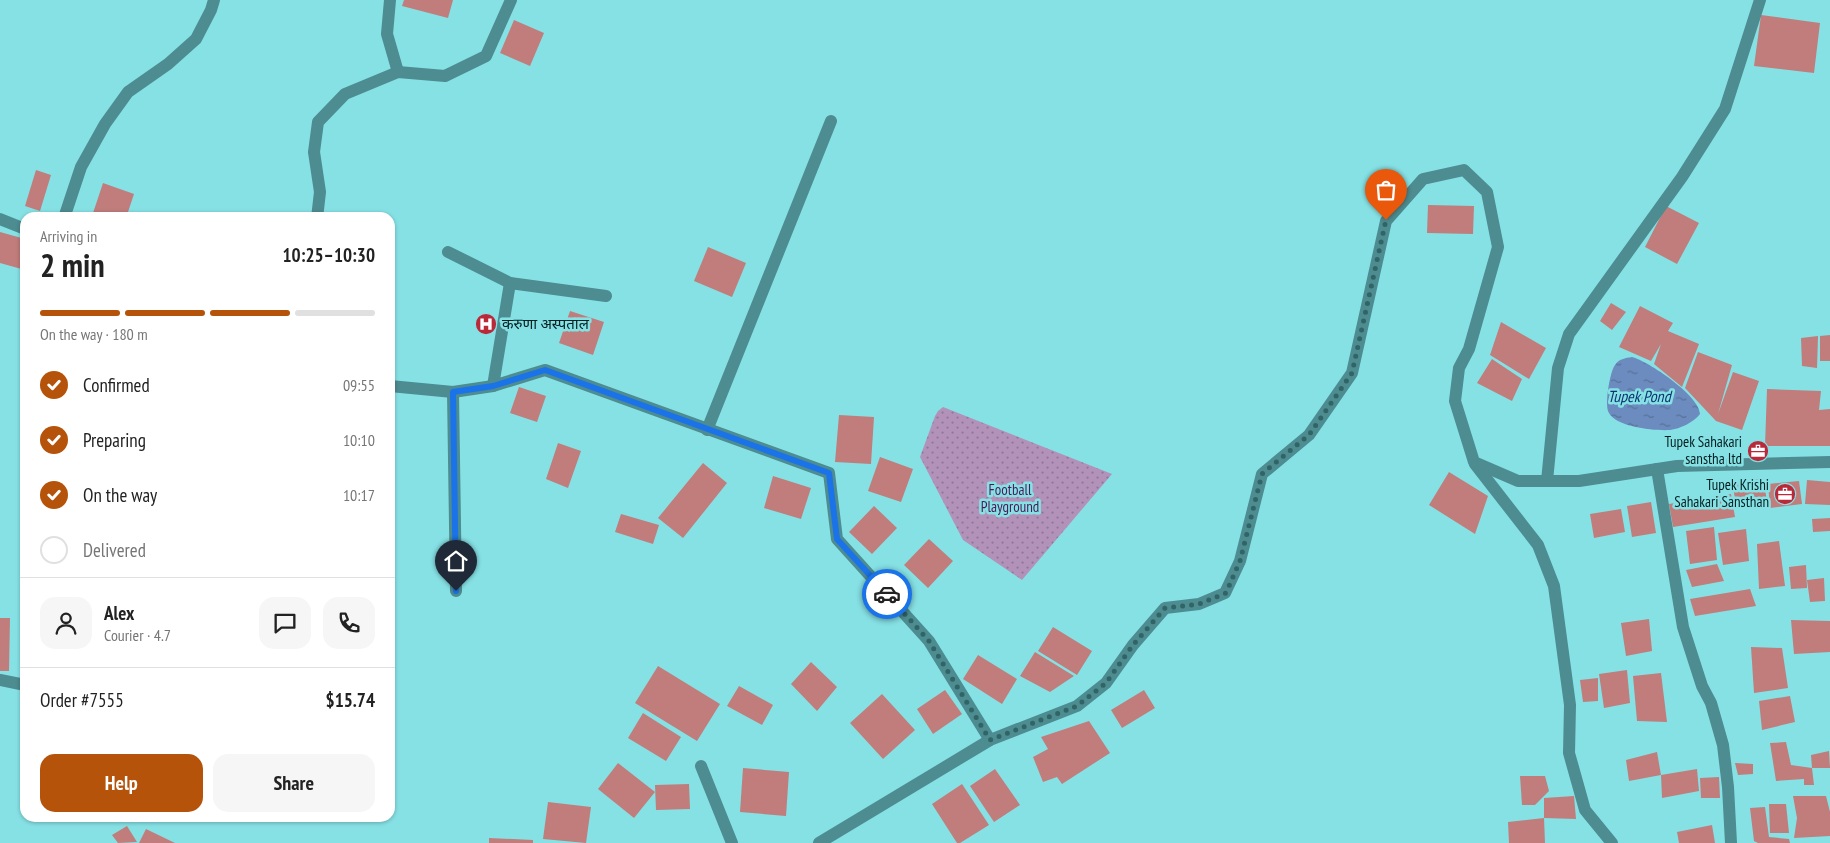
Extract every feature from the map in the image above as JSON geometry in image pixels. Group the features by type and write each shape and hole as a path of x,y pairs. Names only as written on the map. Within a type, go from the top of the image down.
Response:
{"street":[{"path":"66,212 81,167 105,124 128,92 168,64 196,39 214,0"},
{"path":"390,0 387,34 398,72"},
{"path":"318,212 320,192 314,152 318,122 345,94 398,72 445,76 486,56 511,0"},
{"path":"1547,481 1558,368 1569,334 1682,177 1725,109 1760,0"},
{"path":"707,430 831,121"},
{"path":"829,841 990,740 1077,706 1106,683 1133,645 1165,608 1199,604 1226,593 1240,561 1262,474 1309,435 1352,373 1386,220 1423,179 1464,170 1487,192 1498,246 1469,350 1459,368 1455,400 1474,462 1538,544 1554,586 1570,705 1569,753 1585,810 1612,843"},
{"path":"0,219 20,227"},
{"path":"448,252 510,283 606,296"},
{"path":"493,386 510,283"},
{"path":"395,386 453,392 493,386 545,370 829,473 837,539 929,641 990,740"},
{"path":"453,392 456,591"},
{"path":"1474,462 1518,481 1579,481 1677,466 1830,462"},
{"path":"1657,469 1683,628 1702,686 1711,703 1723,744 1728,787 1731,843"},
{"path":"0,680 20,684"},
{"path":"701,766 732,843"}],"green space":[{"name":"Football Playground","path":"943,407 1112,474 1022,580 963,540 920,457 935,416"}],"water":[{"name":"Tupek Pond","path":"1632,357 1661,372 1683,389 1692,398 1700,414 1686,425 1670,430 1636,427 1619,422 1613,418 1609,413 1607,403 1611,374 1618,361"}],"building":[{"path":"404,0 453,0 448,18 402,6"},
{"path":"1761,15 1820,23 1814,73 1754,66"},
{"path":"514,20 544,33 530,66 500,53"},
{"path":"36,170 51,175 40,211 25,206"},
{"path":"103,183 134,194 128,212 93,212"},
{"path":"1428,205 1474,206 1473,234 1427,233"},
{"path":"1666,206 1699,223 1677,264 1645,247"},
{"path":"0,232 20,238 20,269 0,263"},
{"path":"708,247 746,263 732,297 694,281"},
{"path":"1611,303 1626,312 1612,330 1600,321"},
{"path":"1640,306 1673,323 1668,331 1699,344 1682,387 1654,364 1661,344 1651,361 1619,347"},
{"path":"570,311 604,322 593,355 559,343"},
{"path":"1501,322 1546,348 1529,379 1490,355"},
{"path":"1830,335 1830,361 1820,361 1820,336"},
{"path":"1818,336 1817,368 1802,366 1801,338"},
{"path":"1698,352 1732,365 1718,414 1733,372 1759,381 1742,430 1716,421 1685,388"},
{"path":"1492,359 1522,379 1512,401 1477,383"},
{"path":"519,387 546,396 537,422 510,413"},
{"path":"1767,389 1821,391 1819,410 1830,409 1830,446 1765,446"},
{"path":"839,415 874,417 871,464 835,462"},
{"path":"558,443 581,451 568,488 546,479"},
{"path":"880,457 913,469 901,502 868,491"},
{"path":"703,463 727,483 683,538 658,518"},
{"path":"1449,472 1488,496 1475,534 1429,505"},
{"path":"773,476 811,488 801,519 764,508"},
{"path":"1763,478 1767,501 1737,507 1732,484"},
{"path":"1807,480 1830,482 1830,505 1805,504"},
{"name":"Tupek Krishi Sahakari Sansthan","path":"1799,481 1802,504 1770,508 1768,484"},
{"path":"1731,494 1735,517 1673,527 1669,504"},
{"path":"1651,502 1656,533 1632,537 1627,506"},
{"path":"874,506 897,528 872,554 849,532"},
{"path":"1621,509 1625,532 1594,538 1590,514"},
{"path":"621,514 659,525 653,544 615,532"},
{"path":"1830,518 1830,531 1813,532 1812,519"},
{"path":"1714,527 1717,560 1690,564 1686,531"},
{"path":"1746,529 1749,561 1723,565 1718,533"},
{"path":"929,539 953,561 928,588 904,565"},
{"path":"1779,541 1785,586 1759,589 1757,544"},
{"path":"1717,564 1724,581 1692,587 1686,570"},
{"path":"1806,565 1807,588 1791,589 1789,567"},
{"path":"1824,578 1825,601 1810,602 1807,580"},
{"path":"1750,589 1756,606 1695,616 1690,599"},
{"path":"0,618 10,618 9,671 0,671"},
{"path":"1649,619 1652,651 1626,656 1621,623"},
{"path":"1791,620 1830,621 1830,652 1794,654"},
{"path":"1053,627 1092,651 1077,675 1038,651"},
{"path":"1751,647 1782,648 1788,688 1754,693"},
{"path":"1035,652 1074,676 1050,692 1020,676"},
{"path":"978,655 1017,679 1002,704 963,679"},
{"path":"811,662 837,687 817,711 791,684"},
{"path":"658,666 720,704 697,741 635,703"},
{"path":"1627,670 1630,703 1604,708 1599,674"},
{"path":"1661,673 1667,722 1637,721 1633,676"},
{"path":"1598,678 1598,701 1583,702 1580,680"},
{"path":"739,686 773,705 762,725 727,706"},
{"path":"945,690 962,714 933,734 917,709"},
{"path":"1144,690 1155,708 1122,728 1111,710"},
{"path":"882,694 915,730 883,759 850,723"},
{"path":"1790,696 1795,722 1762,730 1759,701"},
{"path":"643,713 681,737 666,761 628,738"},
{"path":"1089,721 1110,753 1062,784 1057,777 1043,782 1033,757 1048,749 1041,737"},
{"path":"1786,742 1791,765 1812,768 1814,785 1804,785 1804,779 1776,781 1770,743"},
{"path":"1829,751 1830,768 1812,768 1811,755"},
{"path":"1657,752 1661,775 1629,781 1626,760"},
{"path":"618,763 655,792 634,818 598,789"},
{"path":"1735,763 1753,764 1753,774 1738,775"},
{"path":"743,768 789,772 786,816 740,812"},
{"path":"995,769 1020,805 994,822 970,786"},
{"path":"1697,769 1699,791 1662,798 1661,775"},
{"path":"1520,776 1545,776 1549,791 1535,805 1522,805"},
{"path":"1719,777 1720,798 1701,798 1700,778"},
{"path":"689,784 690,809 656,810 655,785"},
{"path":"962,784 989,825 957,843 932,804"},
{"path":"1574,796 1576,819 1544,818 1544,798"},
{"path":"1793,796 1826,796 1830,812 1830,836 1794,838 1797,818"},
{"path":"548,802 591,807 586,843 543,839"},
{"path":"1769,804 1786,804 1789,833 1770,833"},
{"path":"1765,807 1769,837 1789,839 1790,843 1758,843 1754,841 1750,808"},
{"path":"1544,818 1545,843 1509,843 1508,822"},
{"path":"1712,825 1715,843 1679,843 1677,832"},
{"path":"127,826 137,842 118,843 112,835"},
{"path":"146,829 175,843 139,843"},
{"path":"489,838 533,840 533,843 489,843"}],"way so far":[{"path":"887,594 929,641 990,740 1077,706 1106,683 1133,645 1165,608 1199,604 1226,593 1240,561 1262,474 1309,435 1352,373 1386,220"}],"place":[{"name":"करुणा अस्पताल","path":"486,324"},
{"name":"Tupek Sahakari sanstha ltd","path":"1758,451"},
{"name":"Tupek Krishi Sahakari Sansthan","path":"1785,494"}],"route":[{"path":"456,591 453,392 493,386 545,370 829,473 837,539 887,594"}]}
